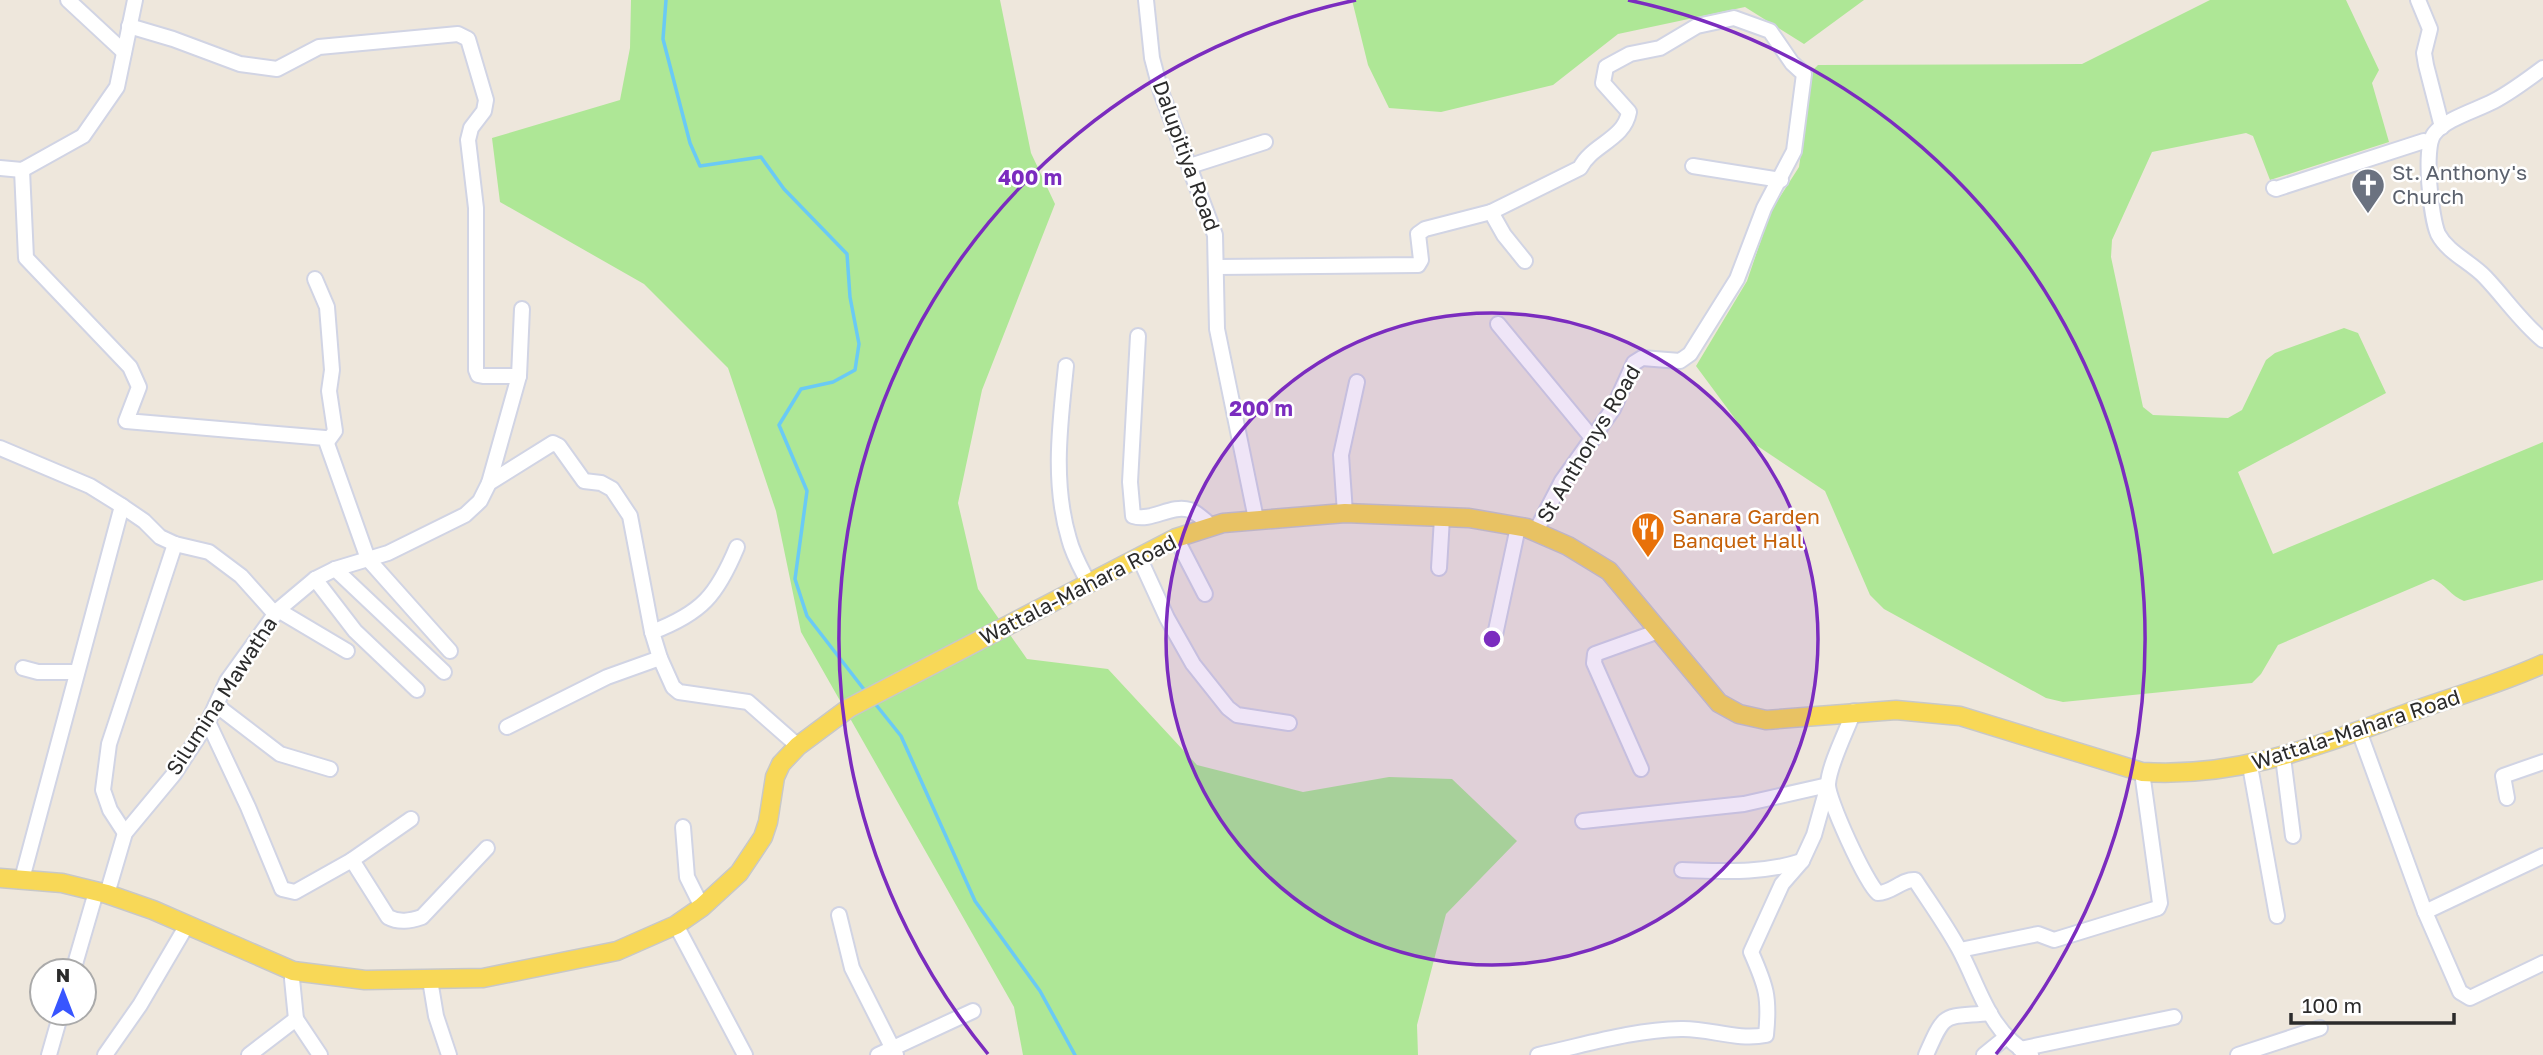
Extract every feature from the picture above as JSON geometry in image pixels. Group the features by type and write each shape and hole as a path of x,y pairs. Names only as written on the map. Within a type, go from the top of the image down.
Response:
{"main road":[{"name":"Wattala-Mahara Road","path":"0,878 62,883 101,893 187,925 293,971 365,980 430,981 483,978 617,951 676,925 702,907 739,873 754,852 768,822 775,777 781,764 798,746 849,708 1176,538 1223,523 1256,519 1345,513 1469,518 1536,531 1568,546 1609,571 1719,703 1739,714 1766,719 1896,710 1960,716 2142,772 2193,772 2250,765 2283,757 2484,688 2543,664"}],"street":[{"path":"68,0 124,52"},
{"path":"0,168 22,170 83,136 117,87 135,0"},
{"name":"Dalupitiya Road","path":"1146,0 1152,58 1161,92 1215,235 1217,329 1256,519"},
{"path":"2418,0 2430,29 2424,52 2442,127"},
{"name":"St Anthonys Road","path":"1491,212 1580,168 1586,156 1615,136 1627,122 1629,112 1603,83 1606,67 1630,54 1660,48 1697,26 1734,18 1770,31 1792,63 1804,74 1794,151 1764,208 1737,279 1690,354 1680,361 1642,358 1634,363 1613,409 1562,481 1536,531"},
{"path":"129,26 240,64 277,69 319,47 458,34 468,39 486,100 484,111 471,128 468,140 477,208 476,370 478,375 483,376 519,376"},
{"path":"2543,68 2493,102 2442,127 2429,142 2431,206 2439,234 2448,247 2485,277 2530,329 2543,340"},
{"path":"2274,188 2424,141 2429,142"},
{"path":"1191,166 1265,142"},
{"path":"1693,166 1781,180"},
{"path":"22,170 26,258 130,367 139,387 126,421 325,438 368,559 450,651"},
{"path":"1217,267 1418,265 1422,260 1418,233 1491,212 1504,235 1525,261"},
{"path":"315,279 327,307 332,370 329,391 335,431 327,442"},
{"path":"489,484 519,376 522,310"},
{"path":"1498,324 1593,439"},
{"path":"1138,336 1130,482 1133,516 1140,518 1179,509 1190,510 1213,527"},
{"path":"1066,366 1057,456 1058,477 1069,540 1089,584"},
{"path":"1345,513 1341,455 1357,382"},
{"name":"Silumina Mawatha","path":"78,957 125,833 174,774 208,722 228,681 276,612 315,579 335,569 388,553 465,514 480,501 489,484 554,443 584,481 601,483 612,489 630,516 652,632 673,687 680,692 748,702 798,746"},
{"path":"0,448 90,486 144,521 160,537 175,544 209,552 241,576 276,612 347,651"},
{"path":"22,878 122,506"},
{"path":"1439,568 1442,518"},
{"path":"1495,635 1518,527"},
{"path":"1176,538 1205,594"},
{"path":"125,833 110,810 103,790 109,744 175,544"},
{"path":"652,632 673,624 705,603 723,580 737,547"},
{"path":"1139,557 1167,618 1193,664 1228,708 1237,715 1289,723"},
{"path":"335,569 444,671"},
{"path":"315,579 355,631 418,690"},
{"path":"1642,769 1594,663 1595,654 1660,631"},
{"path":"507,727 607,677 660,658"},
{"path":"23,668 38,672 77,672"},
{"path":"216,705 280,754 330,769"},
{"path":"1538,1055 1636,1033 1683,1029 1752,1038 1766,1035 1769,1006 1766,988 1751,952 1782,884 1802,861 1814,835 1839,747 1854,711"},
{"path":"208,722 248,807 282,889 295,892 352,860 411,819"},
{"path":"2360,732 2425,912 2459,992 2470,998 2543,963"},
{"path":"2283,757 2293,836"},
{"path":"2507,798 2503,776 2543,762"},
{"path":"2250,765 2277,916"},
{"path":"1959,950 2038,934 2054,940 2158,908 2160,903 2142,772"},
{"path":"1583,821 1744,804 1828,785"},
{"path":"1828,785 1859,867 1871,888 1878,893 1885,893 1909,880 1915,880 1959,950 2005,1038 2025,1052 2174,1017"},
{"path":"682,827 687,877 702,907"},
{"path":"352,860 388,917 395,921 412,920 422,917 487,848"},
{"path":"2425,912 2543,856"},
{"path":"1682,870 1737,872 1783,867 1802,861"},
{"path":"839,915 852,968 895,1051"},
{"path":"106,1055 140,1005 187,925"},
{"path":"676,925 745,1055"},
{"path":"293,971 296,1019 320,1055"},
{"path":"430,981 436,1016 449,1055"},
{"path":"878,1055 895,1051 973,1011"},
{"path":"1926,1055 1941,1022 1948,1017 1990,1013"},
{"path":"249,1055 296,1019"},
{"path":"49,1055 57,1027"},
{"path":"2238,1055 2320,1028"},
{"path":"1984,1055 2005,1038"}],"green space":[{"path":"631,0 1000,0 1031,153 1055,204 982,390 958,503 978,589 1027,659 1108,669 1197,765 1303,792 1389,777 1452,779 1517,841 1446,914 1417,1025 1418,1055 1023,1055 1014,1007 801,632 776,511 728,368 644,284 500,202 492,138 620,100 630,48"},
{"path":"1352,0 1864,0 1804,44 1745,7 1618,34 1553,85 1441,112 1389,108 1368,65"},
{"path":"2210,0 2346,0 2379,70 2372,83 2389,142 2270,180 2253,136 2246,133 2152,152 2112,240 2111,257 2143,407 2153,415 2228,418 2242,410 2266,360 2275,353 2344,328 2358,333 2386,393 2238,472 2273,554 2543,442 2543,580 2464,601 2433,579 2278,645 2261,674 2252,683 2063,702 2046,698 1884,609 1870,595 1825,491 1753,443 1696,366 1747,281 1771,211 1799,167 1813,70 1818,65 2082,64"}],"waterway":[{"path":"666,0 663,39 690,143 700,166 761,157 784,189 847,254 850,297 859,344 855,370 833,382 801,389 779,425 807,491 795,579 807,616 866,692"},
{"path":"873,701 901,736 975,901 1040,991 1075,1055"}],"place":[{"name":"St. Anthony's Church","path":"2368,215"},
{"name":"Sanara Garden Banquet Hall","path":"1648,559"}]}
